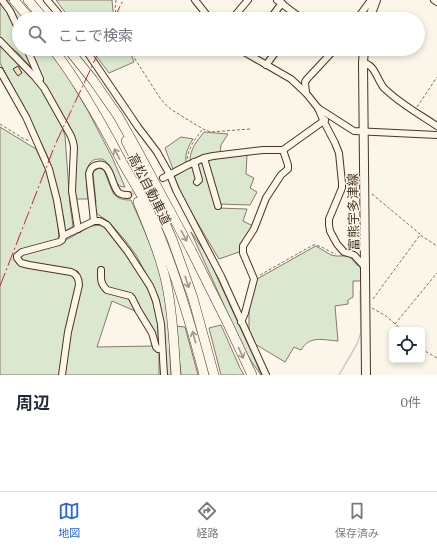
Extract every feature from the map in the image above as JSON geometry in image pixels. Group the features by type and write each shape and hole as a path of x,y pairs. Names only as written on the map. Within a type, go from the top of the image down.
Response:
{"highway":[{"path":"14,0 24,12"},
{"path":"28,0 38,12"},
{"name":"高松自動車道","path":"59,56 91,106 127,173 146,204 174,274 204,375"},
{"name":"高松自動車道","path":"73,56 128,145 144,176 172,239 199,318 214,375"},
{"path":"74,56 93,80 118,116 136,148 191,250 252,375"},
{"path":"127,173 156,249 166,280 172,318 176,375"}],"main road":[{"path":"372,12 376,0"},
{"name":"富熊宇多津線","path":"364,56 365,267 367,306 366,375"}],"street":[{"path":"2,0 12,15"},
{"path":"47,0 57,12"},
{"path":"238,12 248,0"},
{"path":"362,12 371,0"},
{"path":"198,1 205,12"},
{"path":"274,12 279,2 292,12"},
{"path":"0,41 12,53"},
{"path":"15,56 35,76 44,88"},
{"path":"30,56 44,88 68,130 73,142 72,191 78,229"},
{"path":"90,56 138,127 157,152 170,175 176,190 221,276 266,375"},
{"path":"254,56 266,65 291,79 306,93 318,108 354,131 437,135"},
{"path":"266,65 273,56"},
{"path":"306,93 305,82 328,56"},
{"path":"363,63 371,67 378,81 397,99 437,126"},
{"path":"0,71 26,117 48,169 57,200 63,236 62,240 59,242 19,253 17,256 18,261 24,264 71,272 78,278 79,285 68,332 62,375"},
{"path":"318,108 339,153 342,188 329,219 332,236 344,252 354,255 365,267"},
{"path":"163,178 204,158 263,150 283,150 324,122 329,116"},
{"path":"242,322 254,278 243,253 243,246 254,229 266,198 288,169 283,150"},
{"path":"204,158 218,206"},
{"path":"194,162 199,180 197,182"},
{"path":"94,221 89,174 92,167 101,164 105,165 119,194 128,195"},
{"path":"63,236 94,221 104,223 128,252 150,286 156,301 161,324 164,375"},
{"path":"101,270 101,281 104,287 107,290 130,296 132,298 152,333 156,347 158,349 162,349"}],"path":[{"path":"116,0 116,12"},
{"path":"134,56 160,98 172,110 203,129 211,132 250,130"},
{"path":"415,111 437,77"},
{"path":"0,124 24,139 38,144"},
{"path":"188,165 187,158 189,150 192,143 203,129"},
{"path":"364,190 368,191 420,235 437,246"},
{"path":"398,327 381,313 367,306 420,235"},
{"path":"254,278 313,245 318,245 335,254 344,252"},
{"path":"395,324 437,273"},
{"path":"425,350 437,358"}],"green space":[{"path":"0,0 10,0 19,12 12,12 12,48 0,38"},
{"path":"56,0 112,0 113,12 65,12"},
{"path":"0,44 9,52 43,91 61,124 65,136 73,226 64,232 64,220 52,169 47,155 29,117 0,63"},
{"path":"21,56 53,56 67,75 88,111 112,157 125,187 116,182 106,161 102,159 95,160 90,163 87,170 86,180 88,199 75,199 73,134 49,92 35,72"},
{"path":"96,56 132,56 134,62 109,73"},
{"path":"0,127 36,149 47,172 55,199 59,241 66,240 91,226 101,225 106,228 129,257 152,299 157,319 159,344 157,343 133,295 102,287 130,298 135,311 112,301 97,347 153,346 159,352 159,375 0,375"},
{"path":"204,132 228,134 221,145 220,153 190,161 190,157 196,142"},
{"path":"181,137 193,139 187,150 186,162 173,169 165,148"},
{"path":"247,155 246,174 254,178 250,188 257,192 250,205 219,204 206,160"},
{"path":"203,162 218,208 247,209 243,221 253,226 239,252 219,259 189,208 174,177 194,165"},
{"path":"99,168 104,170 113,193 117,197 131,200 156,260 166,298 171,375 167,375 164,324 159,301 153,287 136,255 125,240 109,222 96,213 93,174 94,171"},
{"path":"191,232 207,255 261,375 241,343"},
{"path":"316,246 331,255 349,256 358,266 359,265 361,270 361,281 353,281 353,297 348,300 348,304 335,306 338,341 322,339 313,340 308,342 301,350 294,347 285,362 255,344 249,332 249,304 257,279"},
{"path":"221,325 244,375 221,375 209,328"},
{"path":"176,326 185,327 198,375 181,375"}],"building":[{"path":"18,66 22,73 18,76 13,69"}],"waterway":[{"path":"339,375 357,344 361,332 360,291"}],"tunnel":[{"path":"128,195 163,178"}],"power":[{"path":"117,12 123,0"},
{"path":"0,286 55,145 97,56"}]}
